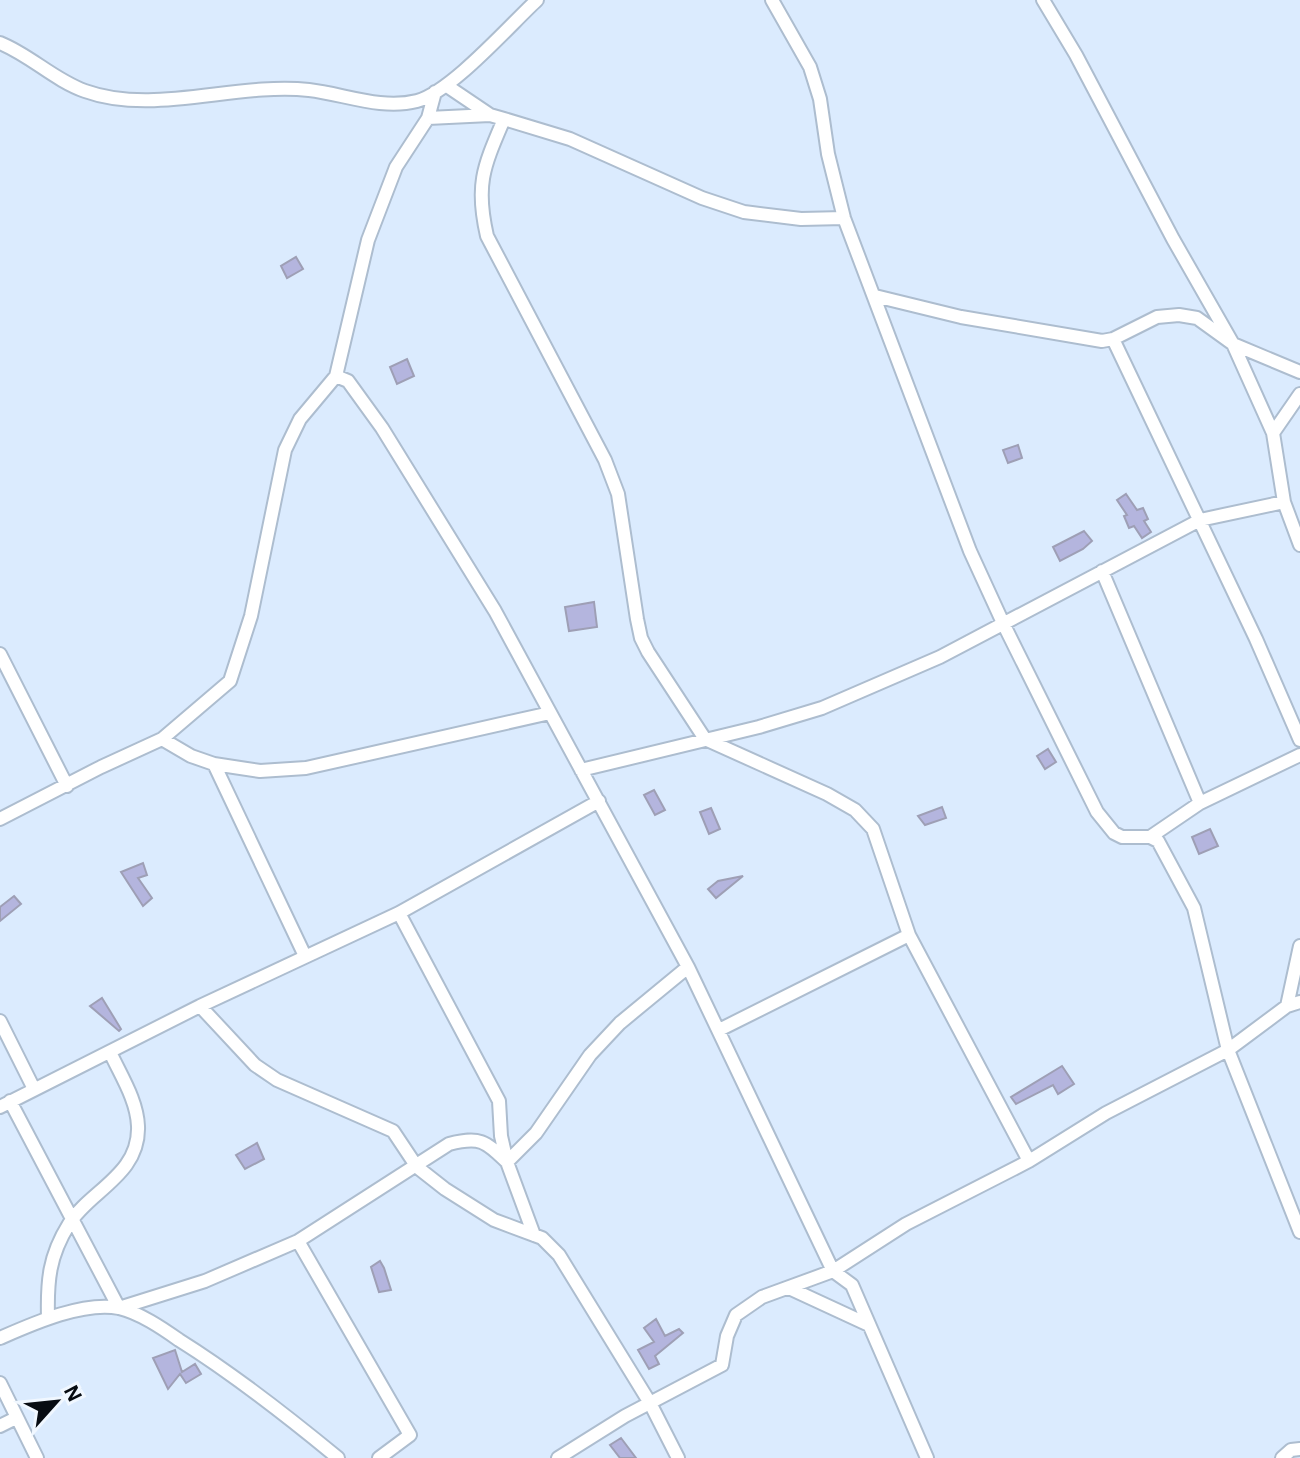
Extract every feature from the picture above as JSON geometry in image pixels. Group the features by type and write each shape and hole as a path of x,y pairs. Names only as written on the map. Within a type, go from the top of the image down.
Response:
{"street":[{"path":"0,43 84,91 115,98 179,98 268,89 309,90 372,102 417,101 441,89 537,0"},
{"path":"772,0 810,67 820,99 828,154 844,218 970,551 1097,812 1114,833 1122,837 1150,837 1200,803 1300,755"},
{"path":"1043,0 1233,344 1273,433 1284,502 1300,545"},
{"path":"441,89 490,115 570,139 702,198 744,212 801,219 844,218"},
{"path":"0,819 162,739 225,687 235,671 251,616 285,450 300,419 336,376 368,240 396,167 428,118 441,89"},
{"path":"428,118 490,115"},
{"path":"504,119 483,167 481,209 487,236 605,460 618,494 641,638 705,739 761,762 855,810 873,829 909,935 1029,1161"},
{"path":"875,296 1089,340 1113,339 1157,317 1179,315 1197,318 1233,344 1300,372"},
{"path":"1113,339 1300,740"},
{"path":"336,376 348,381 382,428 495,611 599,801 688,967 833,1271 852,1285 927,1458"},
{"path":"1273,433 1300,394"},
{"path":"581,770 822,708 940,657 1200,520 1284,502"},
{"path":"1102,571 1200,803"},
{"path":"0,654 67,786"},
{"path":"162,739 191,756 214,764 260,771 306,768 550,713"},
{"path":"214,764 305,956"},
{"path":"338,1458 286,1415 201,1353 156,1325 119,1308 5,1104 200,1006 399,913 599,801"},
{"path":"1150,837 1162,846 1194,908 1228,1050 1300,1232"},
{"path":"399,913 499,1101 501,1136 507,1162 534,1235"},
{"path":"719,1030 909,935"},
{"path":"558,1458 650,1403 722,1365 727,1336 736,1315 762,1297 833,1271 906,1224 1029,1161 1106,1113 1228,1050 1294,1004 1300,946"},
{"path":"507,1162 536,1133 590,1055 620,1023 688,967"},
{"path":"200,1006 255,1065 277,1080 393,1131 417,1167 445,1189 494,1220 542,1238 575,1278 650,1403 678,1458"},
{"path":"0,1021 34,1089"},
{"path":"48,1318 47,1277 71,1220 106,1189 127,1163 137,1144 138,1126 133,1099 110,1052"},
{"path":"0,1338 48,1318 92,1309 119,1308 205,1281 298,1241 449,1144 478,1140 487,1143 507,1162"},
{"path":"298,1241 410,1435 379,1458"},
{"path":"789,1288 869,1325"},
{"path":"0,1383 37,1458"},
{"path":"0,1426 16,1418"},
{"path":"1282,1458 1291,1450 1300,1449"}],"building":[{"path":"296,257 303,269 287,278 281,266"},
{"path":"407,359 414,376 397,384 390,367"},
{"path":"1018,445 1022,458 1008,463 1003,450"},
{"path":"1126,494 1137,510 1143,508 1148,519 1144,521 1151,532 1142,538 1134,526 1129,528 1124,516 1127,515 1117,500"},
{"path":"1084,531 1092,541 1060,561 1053,547"},
{"path":"594,602 597,627 569,631 565,607"},
{"path":"1048,749 1056,762 1045,769 1037,756"},
{"path":"654,790 665,810 655,815 644,795"},
{"path":"942,807 946,818 925,825 918,816"},
{"path":"711,808 720,829 709,834 700,812"},
{"path":"1210,829 1218,846 1199,854 1192,837"},
{"path":"143,863 147,875 138,878 152,898 143,906 121,872"},
{"path":"743,876 716,898 708,889 718,881"},
{"path":"14,896 21,904 0,921 0,907"},
{"path":"102,998 121,1029 119,1031 90,1006"},
{"path":"1062,1066 1074,1084 1058,1094 1053,1085 1016,1104 1011,1097"},
{"path":"257,1143 264,1159 245,1169 236,1155"},
{"path":"380,1261 391,1290 379,1292 371,1267"},
{"path":"656,1319 665,1336 679,1329 683,1333 655,1356 659,1364 649,1369 638,1350 654,1342 644,1328"},
{"path":"175,1350 182,1372 195,1364 201,1374 186,1383 180,1374 168,1389 153,1358"},
{"path":"621,1438 636,1458 620,1458 610,1445"}]}
